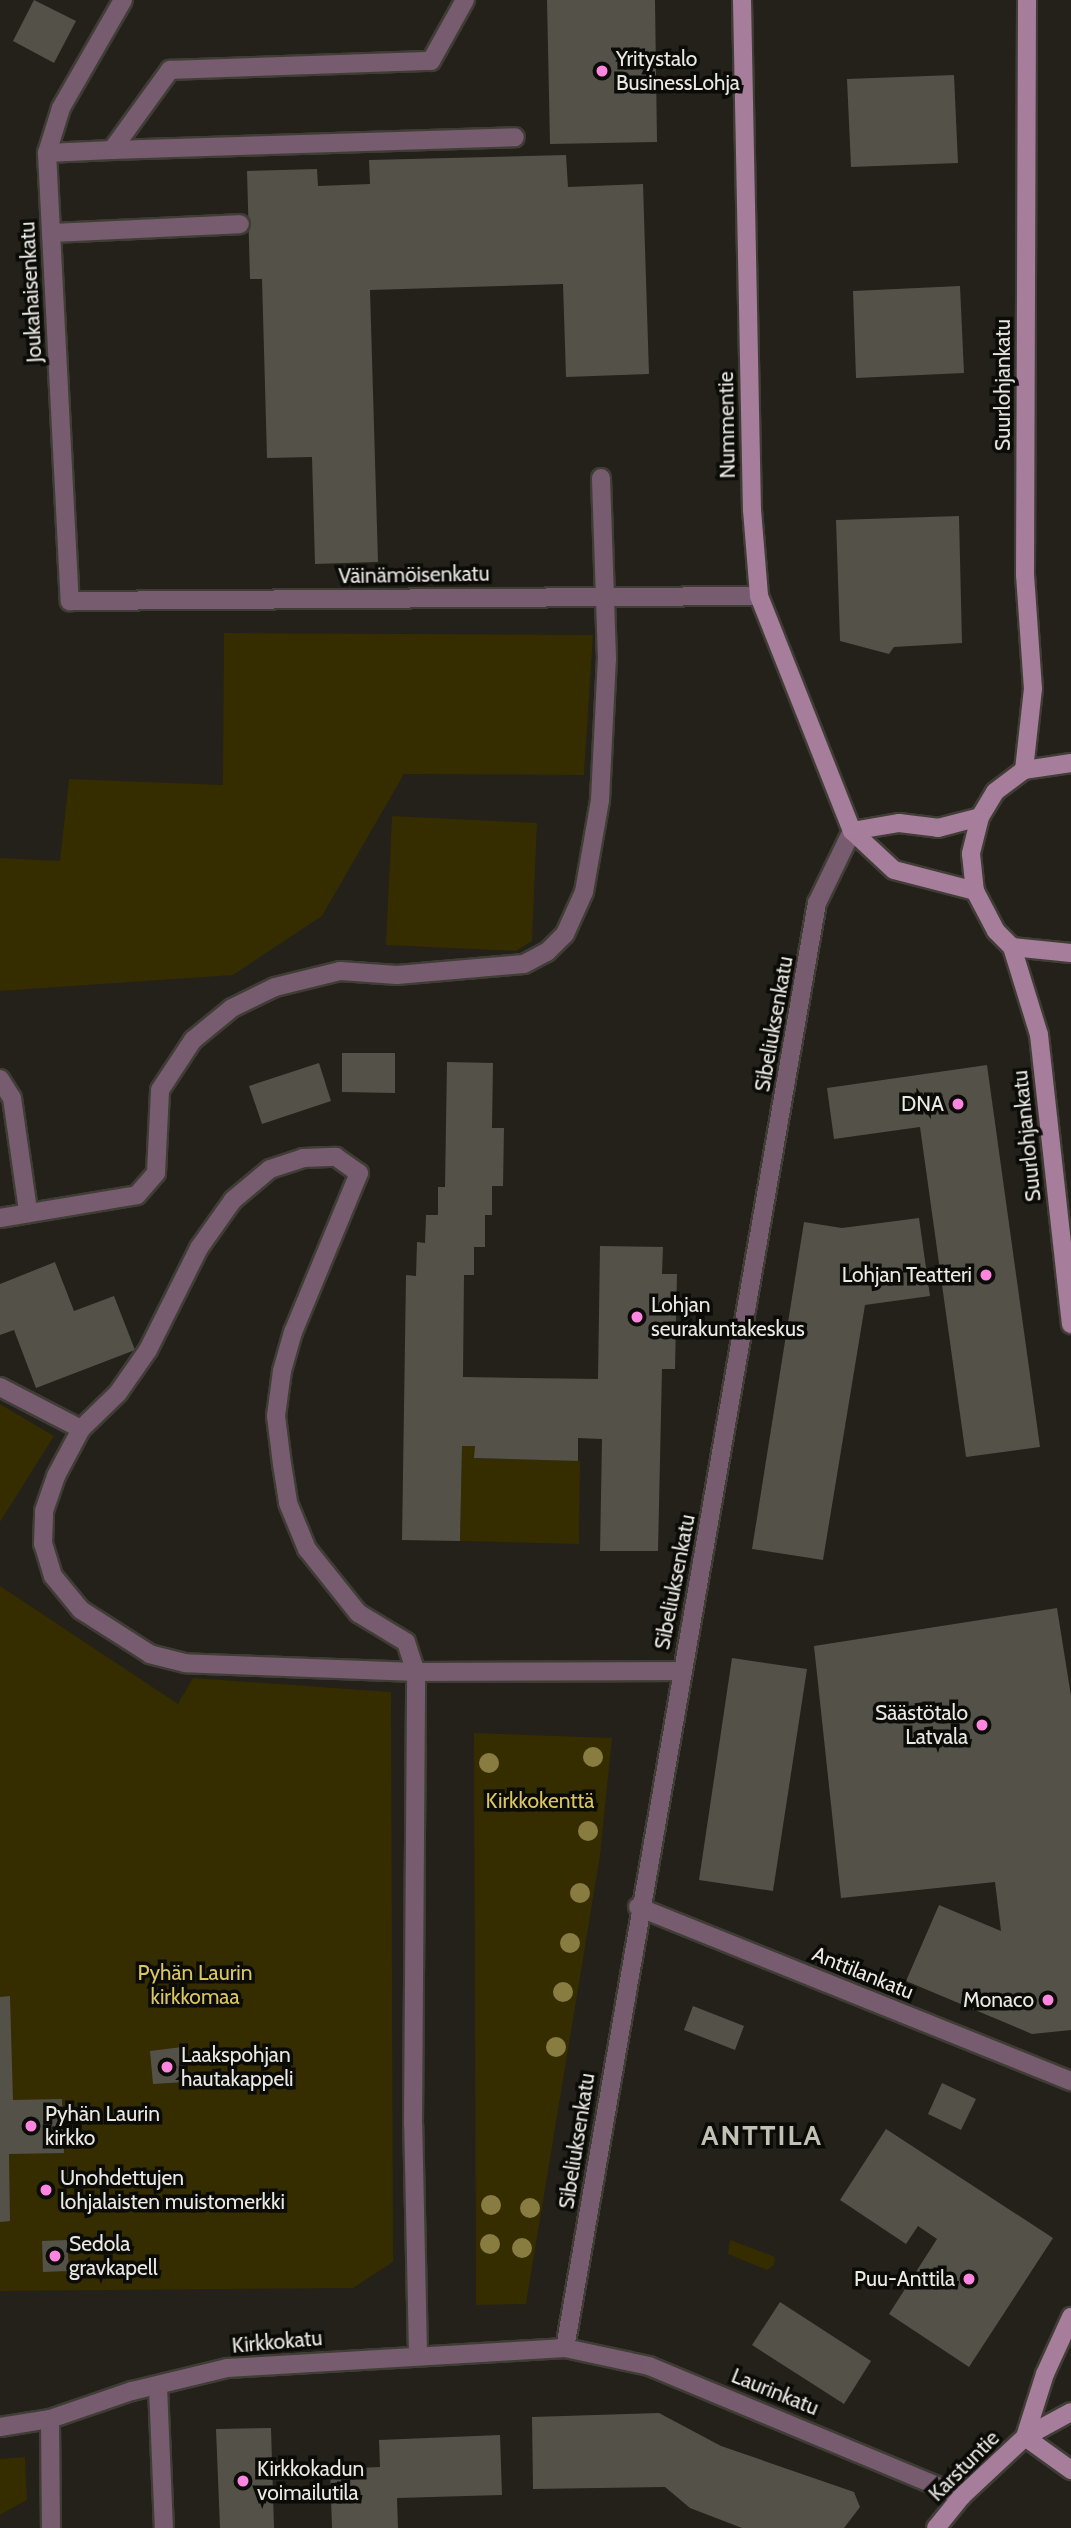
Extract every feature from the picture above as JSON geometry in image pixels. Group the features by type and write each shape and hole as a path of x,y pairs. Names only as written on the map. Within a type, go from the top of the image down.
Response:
{"main road":[{"name":"Nummentie","path":"742,0 752,510 759,596 852,831 894,870 975,891"},
{"name":"Suurlohjankatu","path":"1024,769 1033,689 1024,575 1027,0"},
{"path":"1071,763 1024,769 995,792 980,817 971,854 975,891 990,922 1012,947 1071,953"},
{"path":"852,831 899,823 938,828 980,817"},
{"name":"Suurlohjankatu","path":"1012,947 1039,1035 1071,1324"},
{"path":"1025,2437 1045,2374 1071,2317"},
{"path":"1025,2437 1071,2412"},
{"path":"1025,2437 1071,2470"},
{"name":"Karstuntie","path":"936,2528 962,2496 1025,2437"}],"street":[{"name":"Joukahaisenkatu","path":"70,601 47,153 61,108 123,0"},
{"path":"112,150 170,70 431,61 465,0"},
{"path":"47,153 515,137"},
{"path":"51,233 240,225"},
{"path":"0,1218 28,1210 137,1195 156,1173 160,1090 192,1040 232,1008 275,987 340,971 397,975 524,964 547,952 565,934 584,892 600,800 606,596 601,478"},
{"name":"Väinämöisenkatu","path":"70,601 759,596"},
{"name":"Sibeliuksenkatu","path":"565,2348 638,1907 817,903 852,831"},
{"path":"0,1079 12,1098 28,1210"},
{"path":"418,2354 413,2138 416,1672 406,1642 358,1613 307,1549 288,1503 276,1416 282,1371 293,1332 359,1173 347,1162 336,1157 303,1158 270,1169 233,1200 200,1248 148,1350 118,1393 81,1430 52,1488 44,1511 43,1544 52,1576 81,1610 150,1654 185,1663 416,1672 681,1671"},
{"path":"0,1387 81,1430"},
{"name":"Anttilankatu","path":"638,1907 1071,2081"},
{"name":"Kirkkokatu","path":"0,2427 50,2419 227,2368 418,2354 565,2348"},
{"name":"Laurinkatu","path":"565,2348 649,2366 962,2496"},
{"path":"158,2387 164,2528"},
{"path":"50,2419 51,2528"}],"green space":[{"path":"224,633 593,635 584,775 404,774 322,916 233,975 0,991 0,858 60,861 69,779 223,785"},
{"path":"392,816 537,823 532,941 516,951 386,945"},
{"path":"0,1404 54,1436 0,1522"},
{"path":"462,1446 475,1446 475,1458 580,1461 579,1544 460,1541"},
{"name":"Pyhän Laurin kirkkomaa","path":"0,1586 178,1704 193,1678 391,1692 393,2262 353,2288 0,2291"},
{"name":"Kirkkokenttä","path":"474,1733 612,1738 600,1856 526,2304 476,2305"},
{"path":"730,2240 775,2257 774,2265 767,2270 728,2254"},
{"path":"25,2457 27,2500 0,2515 0,2459"}],"building":[{"path":"34,0 76,21 54,63 13,41"},
{"name":"Yritystalo BusinessLohja","path":"547,0 655,0 657,142 550,144"},
{"path":"954,75 958,163 851,167 847,79"},
{"path":"566,155 568,187 643,184 649,374 566,377 563,284 370,290 378,562 315,564 312,457 267,458 262,279 250,279 247,171 317,169 318,186 370,184 369,160"},
{"path":"960,286 964,373 856,378 853,291"},
{"path":"959,516 962,643 894,647 889,654 840,641 836,520"},
{"path":"342,1053 395,1053 395,1093 342,1092"},
{"name":"Lohjan seurakuntakeskus","path":"447,1062 493,1063 492,1128 504,1128 503,1186 492,1186 492,1215 485,1215 485,1247 474,1247 474,1275 464,1275 463,1377 598,1379 600,1246 663,1247 662,1274 677,1274 675,1369 662,1369 658,1551 600,1551 602,1439 578,1438 578,1461 474,1458 475,1446 462,1446 460,1541 402,1540 406,1275 416,1276 417,1242 425,1243 426,1215 438,1215 438,1187 445,1187"},
{"path":"319,1063 331,1101 262,1124 249,1086"},
{"path":"987,1065 1040,1447 966,1457 920,1127 834,1139 827,1088"},
{"path":"919,1218 930,1296 865,1305 823,1560 752,1549 804,1222 842,1228"},
{"path":"55,1262 74,1311 114,1296 135,1350 36,1388 14,1330 0,1335 0,1284"},
{"path":"1057,1608 1071,1696 1071,2030 1032,2034 906,1981 939,1905 1001,1931 995,1882 841,1898 814,1646"},
{"path":"732,1658 807,1669 773,1891 699,1880"},
{"name":"Pyhän Laurin kirkko","path":"10,1996 13,2100 62,2099 64,2153 9,2154 10,2221 0,2222 0,1997"},
{"path":"693,2006 744,2026 735,2050 684,2030"},
{"name":"Laakspohjan hautakappeli","path":"182,2047 185,2082 153,2084 150,2051"},
{"path":"942,2083 976,2099 961,2130 928,2114"},
{"name":"Puu-Anttila","path":"886,2129 1053,2238 969,2367 889,2314 937,2239 918,2226 906,2244 840,2200"},
{"name":"Sedola gravkapell","path":"67,2240 69,2271 43,2272 42,2241"},
{"path":"780,2302 871,2361 844,2404 752,2345"},
{"path":"659,2413 721,2446 854,2492 860,2507 844,2528 742,2528 690,2508 665,2487 533,2489 532,2417"},
{"path":"271,2428 274,2528 220,2528 216,2429"},
{"path":"500,2435 502,2495 397,2498 398,2528 332,2528 330,2469 380,2467 379,2440"}],"place":[{"name":"Yritystalo BusinessLohja","path":"602,71"},
{"name":"DNA","path":"958,1104"},
{"name":"Lohjan Teatteri","path":"986,1275"},
{"name":"Lohjan seurakuntakeskus","path":"637,1317"},
{"name":"Säästötalo Latvala","path":"982,1725"},
{"name":"Monaco","path":"1048,2000"},
{"name":"Laakspohjan hautakappeli","path":"167,2067"},
{"name":"Pyhän Laurin kirkko","path":"31,2126"},
{"name":"Unohdettujen lohjalaisten muistomerkki","path":"46,2190"},
{"name":"Sedola gravkapell","path":"55,2256"},
{"name":"Puu-Anttila","path":"969,2279"},
{"name":"Kirkkokadun voimailutila","path":"243,2481"}],"district":[{"name":"ANTTILA","path":"762,2135"}]}
